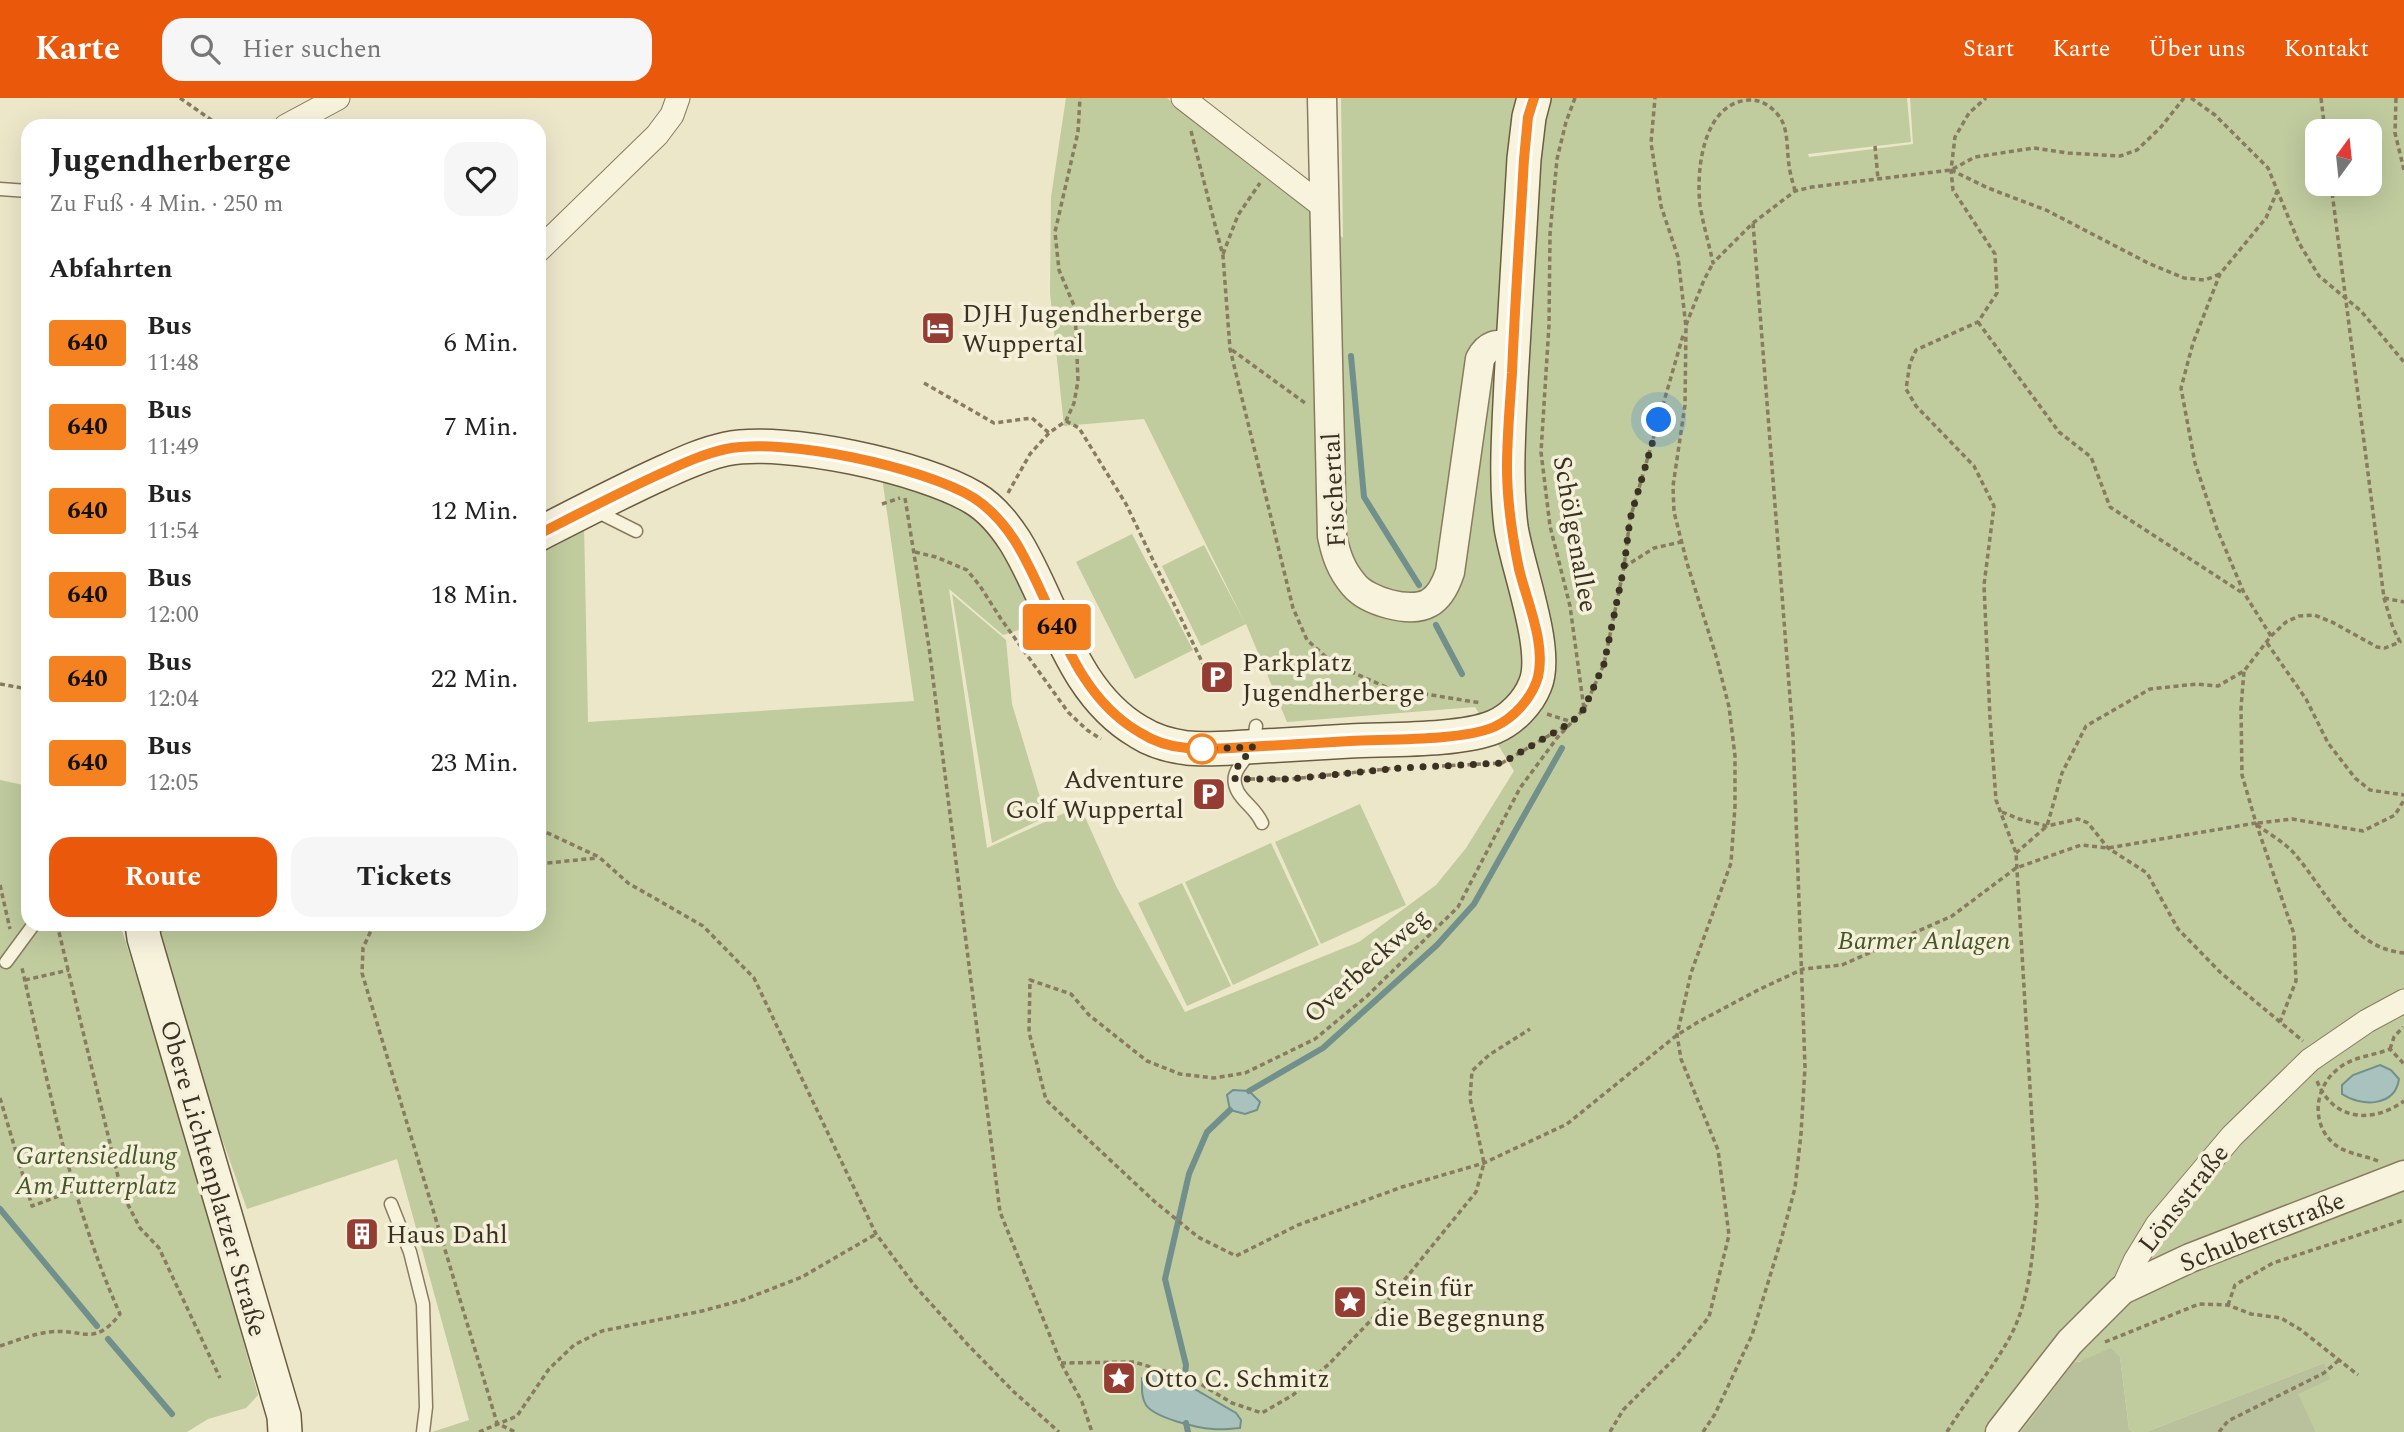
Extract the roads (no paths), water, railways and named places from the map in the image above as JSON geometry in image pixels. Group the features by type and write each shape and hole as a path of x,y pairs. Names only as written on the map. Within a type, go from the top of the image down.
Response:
{"main road":[{"path":"546,530 696,458 726,449 756,445 815,451 914,473 966,494 997,516 1015,541 1068,650 1086,680 1123,722 1153,739 1187,748 1254,736 1477,732 1498,725 1521,707 1535,688 1539,671 1539,652 1511,526 1507,468 1524,159 1528,117 1534,98"},
{"name":"Obere Lichtenplatzer Straße","path":"143,931 284,1416 285,1432"}],"street":[{"path":"299,119 338,98"},
{"path":"546,243 657,135 672,115 678,98"},
{"path":"1183,98 1325,208"},
{"name":"Fischertal","path":"1322,98 1332,536 1337,560 1355,587 1371,598 1385,604 1419,607 1431,602 1446,586 1480,359 1485,349 1492,344 1513,344"},
{"name":"Lönsstraße","path":"2000,1432 2070,1342 2122,1290 2135,1261 2157,1224 2232,1136 2310,1060 2367,1021 2404,1001"},
{"name":"Schubertstraße","path":"2122,1290 2190,1258 2398,1177"}],"lane":[{"path":"0,189 21,190"},
{"path":"590,508 636,531"},
{"path":"1254,736 1238,766 1235,785 1262,823"},
{"path":"6,962 29,931"},
{"path":"391,1204 410,1252 423,1304 426,1406 423,1432"}],"water":[{"path":"2380,1065 2391,1070 2399,1079 2391,1095 2376,1102 2367,1102 2342,1094 2342,1085 2353,1075"},
{"path":"1233,1090 1249,1091 1260,1102 1257,1110 1245,1114 1230,1110 1227,1095"},
{"path":"1152,1371 1184,1383 1236,1413 1241,1420 1240,1428 1197,1427 1177,1422 1151,1410 1143,1399 1142,1378"}],"waterway":[{"path":"1351,356 1364,497 1419,585"},
{"path":"1436,625 1462,674"},
{"path":"1249,1091 1323,1048 1437,945 1474,904 1562,748"},
{"path":"1184,1383 1186,1365 1165,1279 1189,1174 1207,1132 1230,1110"},
{"path":"0,1209 97,1326"},
{"path":"108,1339 172,1414"},
{"path":"1186,1423 1188,1432"}],"place":[{"name":"DJH Jugendherberge Wuppertal","path":"938,328"},
{"name":"Parkplatz Jugendherberge","path":"1217,677"},
{"name":"Adventure Golf Wuppertal","path":"1209,794"},
{"name":"Haus Dahl","path":"362,1234"},
{"name":"Stein für die Begegnung","path":"1350,1302"},
{"name":"Otto C. Schmitz","path":"1119,1378"}],"park label":[{"name":"Barmer Anlagen","path":"1924,940"},
{"name":"Gartensiedlung Am Futterplatz","path":"96,1170"}]}
